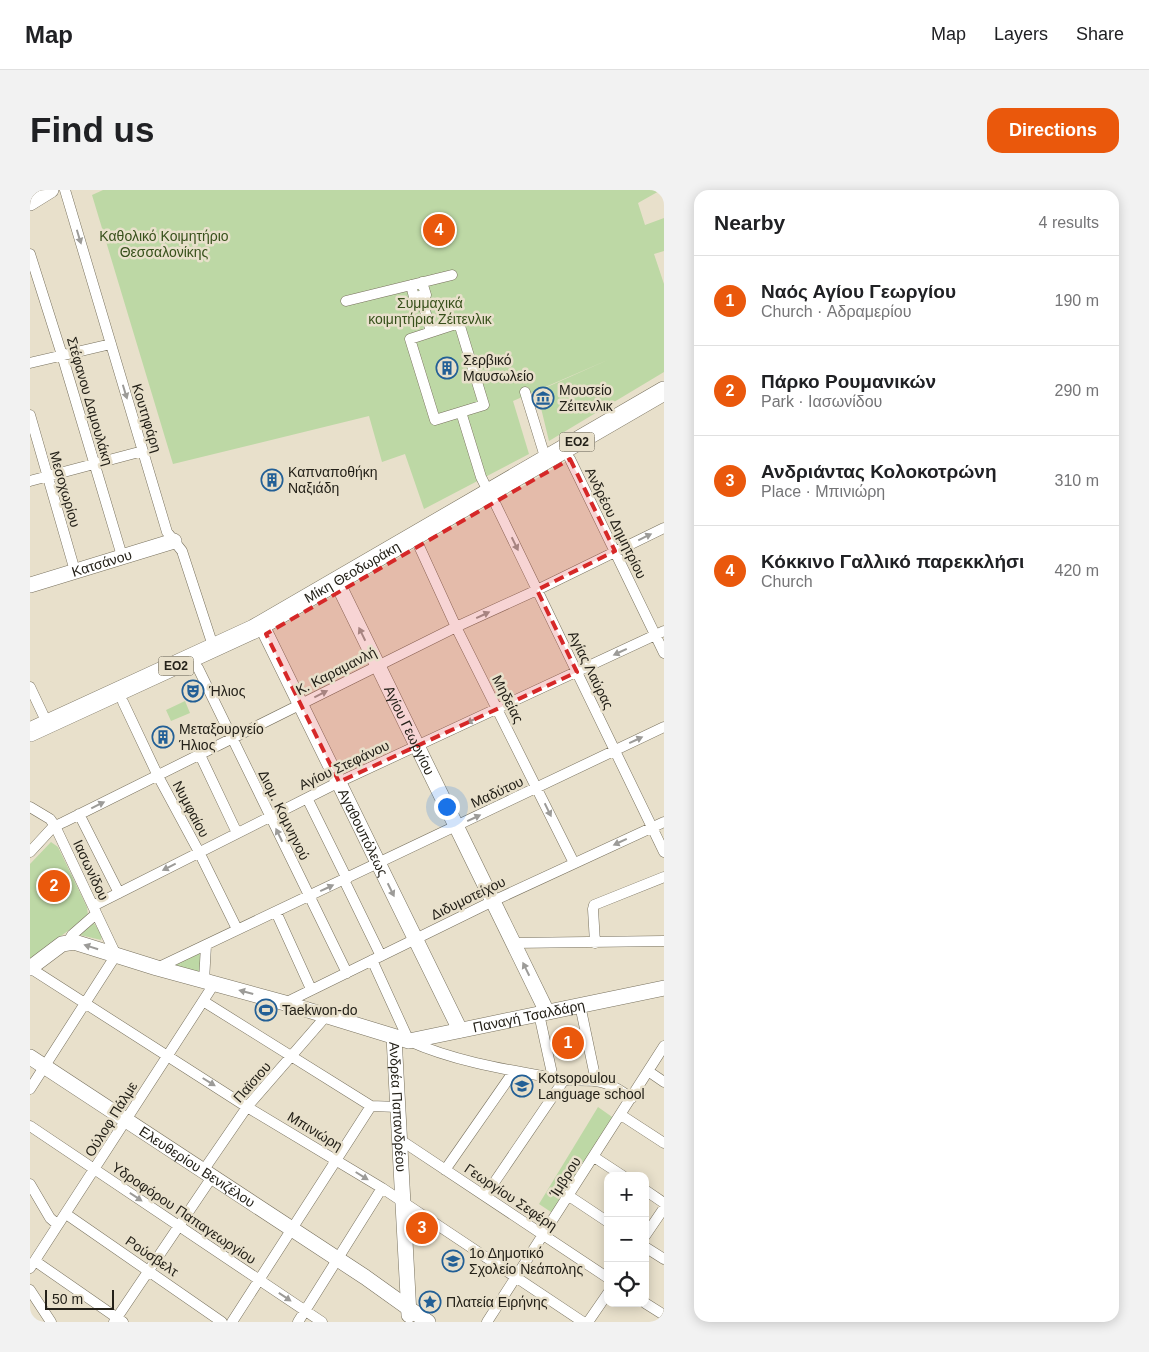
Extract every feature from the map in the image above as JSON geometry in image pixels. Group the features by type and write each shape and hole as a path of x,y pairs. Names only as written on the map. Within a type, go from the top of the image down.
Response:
{"highway":[{"name":"Μίκη Θεοδωράκη","path":"30,732 254,630 419,546 546,460 664,391"},
{"name":"Μίκη Θεοδωράκη","path":"30,743 198,668 266,634 339,586 492,497 570,459 664,403"}],"street":[{"path":"30,204 51,190"},
{"name":"Κουτηφάρη","path":"65,190 167,532 182,550 214,649"},
{"name":"Στέφανου Δαμουλάκη","path":"30,254 122,556"},
{"path":"346,301 452,275"},
{"path":"411,285 414,298 426,294 422,282"},
{"path":"421,296 431,332"},
{"path":"459,323 484,405 435,420 410,338 431,332 459,323"},
{"path":"30,364 111,344"},
{"path":"525,392 546,460"},
{"name":"Αγίας Λαύρας","path":"461,412 481,477 664,852"},
{"name":"Μεσοχωρίου","path":"30,415 75,571"},
{"path":"30,481 143,451"},
{"name":"Ανδρέου Δημητρίου","path":"570,459 615,551 660,633 664,653"},
{"name":"Κ. Καραμανλή","path":"30,852 55,826 232,740 300,704 456,627 664,528"},
{"name":"Κατσάνου","path":"30,584 174,541"},
{"name":"Μηδείας","path":"419,546 456,627 574,863"},
{"name":"Αγίου Γεωργίου","path":"339,586 493,901 543,1013"},
{"name":"Αγίου Στεφάνου","path":"68,942 95,910 119,893 339,782 660,633"},
{"name":"Αγαθουπόλεως","path":"266,634 460,1030"},
{"name":"Διομ. Κομνηνού","path":"198,668 347,973"},
{"path":"30,686 48,725"},
{"name":"Νυμφαίου","path":"123,702 158,776 199,852 237,929"},
{"name":"Μαδύτου","path":"156,968 664,727"},
{"path":"200,755 237,833"},
{"path":"307,798 345,879 409,1041 428,1050 514,1071 564,1080 596,1081 609,1084 632,1098"},
{"name":"Ιασωνίδου","path":"30,807 50,819 55,826 116,955"},
{"path":"79,814 119,893"},
{"name":"Διδυμοτείχου","path":"285,1002 493,901 664,822"},
{"path":"595,943 594,905 664,877"},
{"path":"276,912 311,990"},
{"path":"513,943 664,941"},
{"path":"30,968 68,942"},
{"name":"Ανδρέα Παπανδρέου","path":"68,942 84,944 156,968 285,1002 394,1037 409,1310"},
{"path":"206,945 209,982"},
{"path":"30,1089 116,955"},
{"name":"Μπινιώρη","path":"30,968 248,1107 382,1188 584,1322"},
{"name":"Ούλοφ Πάλμε","path":"32,1264 203,1002 209,982"},
{"name":"Παναγή Τσαλδάρη","path":"394,1037 409,1041 664,988"},
{"path":"203,1002 371,1106 398,1107"},
{"path":"580,1005 596,1081"},
{"path":"543,1013 553,1078"},
{"name":"Παϊσιου","path":"118,1321 179,1226 248,1107 327,1016"},
{"name":"Ίμβρου","path":"488,1322 664,1046"},
{"name":"Ελευθερίου Βενιζέλου","path":"30,1057 365,1276 409,1310 428,1322"},
{"path":"445,1170 514,1071"},
{"path":"648,1071 664,1082"},
{"path":"485,1196 564,1080"},
{"path":"232,1322 371,1106"},
{"path":"621,1115 664,1143"},
{"name":"Υδροφόρου Παπαγεωργίου","path":"30,1126 322,1322"},
{"name":"Γεωργίου Σεφέρη","path":"399,1139 604,1275"},
{"path":"594,1157 617,1172"},
{"path":"30,1184 50,1218 58,1225"},
{"path":"298,1322 382,1188"},
{"path":"649,1193 664,1203"},
{"path":"568,1196 604,1219"},
{"path":"649,1230 664,1208"},
{"name":"Ρούσβελτ","path":"66,1214 222,1322"},
{"path":"649,1250 664,1259"},
{"path":"32,1264 118,1321"},
{"path":"30,1290 51,1322"},
{"path":"588,1322 604,1299"},
{"path":"649,1306 664,1315"}],"highlighted area":[{"path":"570,459 615,551 537,590 577,672 339,782 266,634"}],"green space":[{"name":"Συμμαχικά κοιμητήρια Ζέιτενλικ","path":"103,190 661,190 638,203 645,225 664,218 664,251 654,254 664,284 664,372 549,441 541,408 553,403 547,387 610,359 513,401 529,454 424,509 405,454 382,462 369,416 173,464 92,195"},
{"path":"185,701 190,713 171,721 166,710"},
{"path":"51,842 58,847 87,907 88,916 30,959 30,864"},
{"path":"94,923 102,935 101,940 80,935 82,931"},
{"path":"202,951 201,973 175,965"},
{"path":"598,1107 615,1119 554,1214 539,1204"}],"place":[{"name":"Κόκκινο Γαλλικό παρεκκλήσι","path":"439,230"},
{"name":"Σερβικό Μαυσωλείο","path":"447,368"},
{"name":"Μουσείο Ζέιτενλικ","path":"543,398"},
{"name":"Καπναποθήκη Ναξιάδη","path":"272,480"},
{"name":"Ήλιος","path":"193,691"},
{"name":"Μεταξουργείο Ήλιος","path":"163,737"},
{"name":"Πάρκο Ρουμανικών","path":"54,886"},
{"name":"Taekwon-do","path":"266,1010"},
{"name":"Ναός Αγίου Γεωργίου","path":"568,1043"},
{"name":"Kotsopoulou Language school","path":"522,1086"},
{"name":"Ανδριάντας Κολοκοτρώνη","path":"422,1228"},
{"name":"1ο Δημοτικό Σχολείο Νεάπολης","path":"453,1261"},
{"name":"Πλατεία Ειρήνης","path":"430,1302"}],"park label":[{"name":"Καθολικό Κοιμητήριο Θεσσαλονίκης","path":"164,244"}]}
